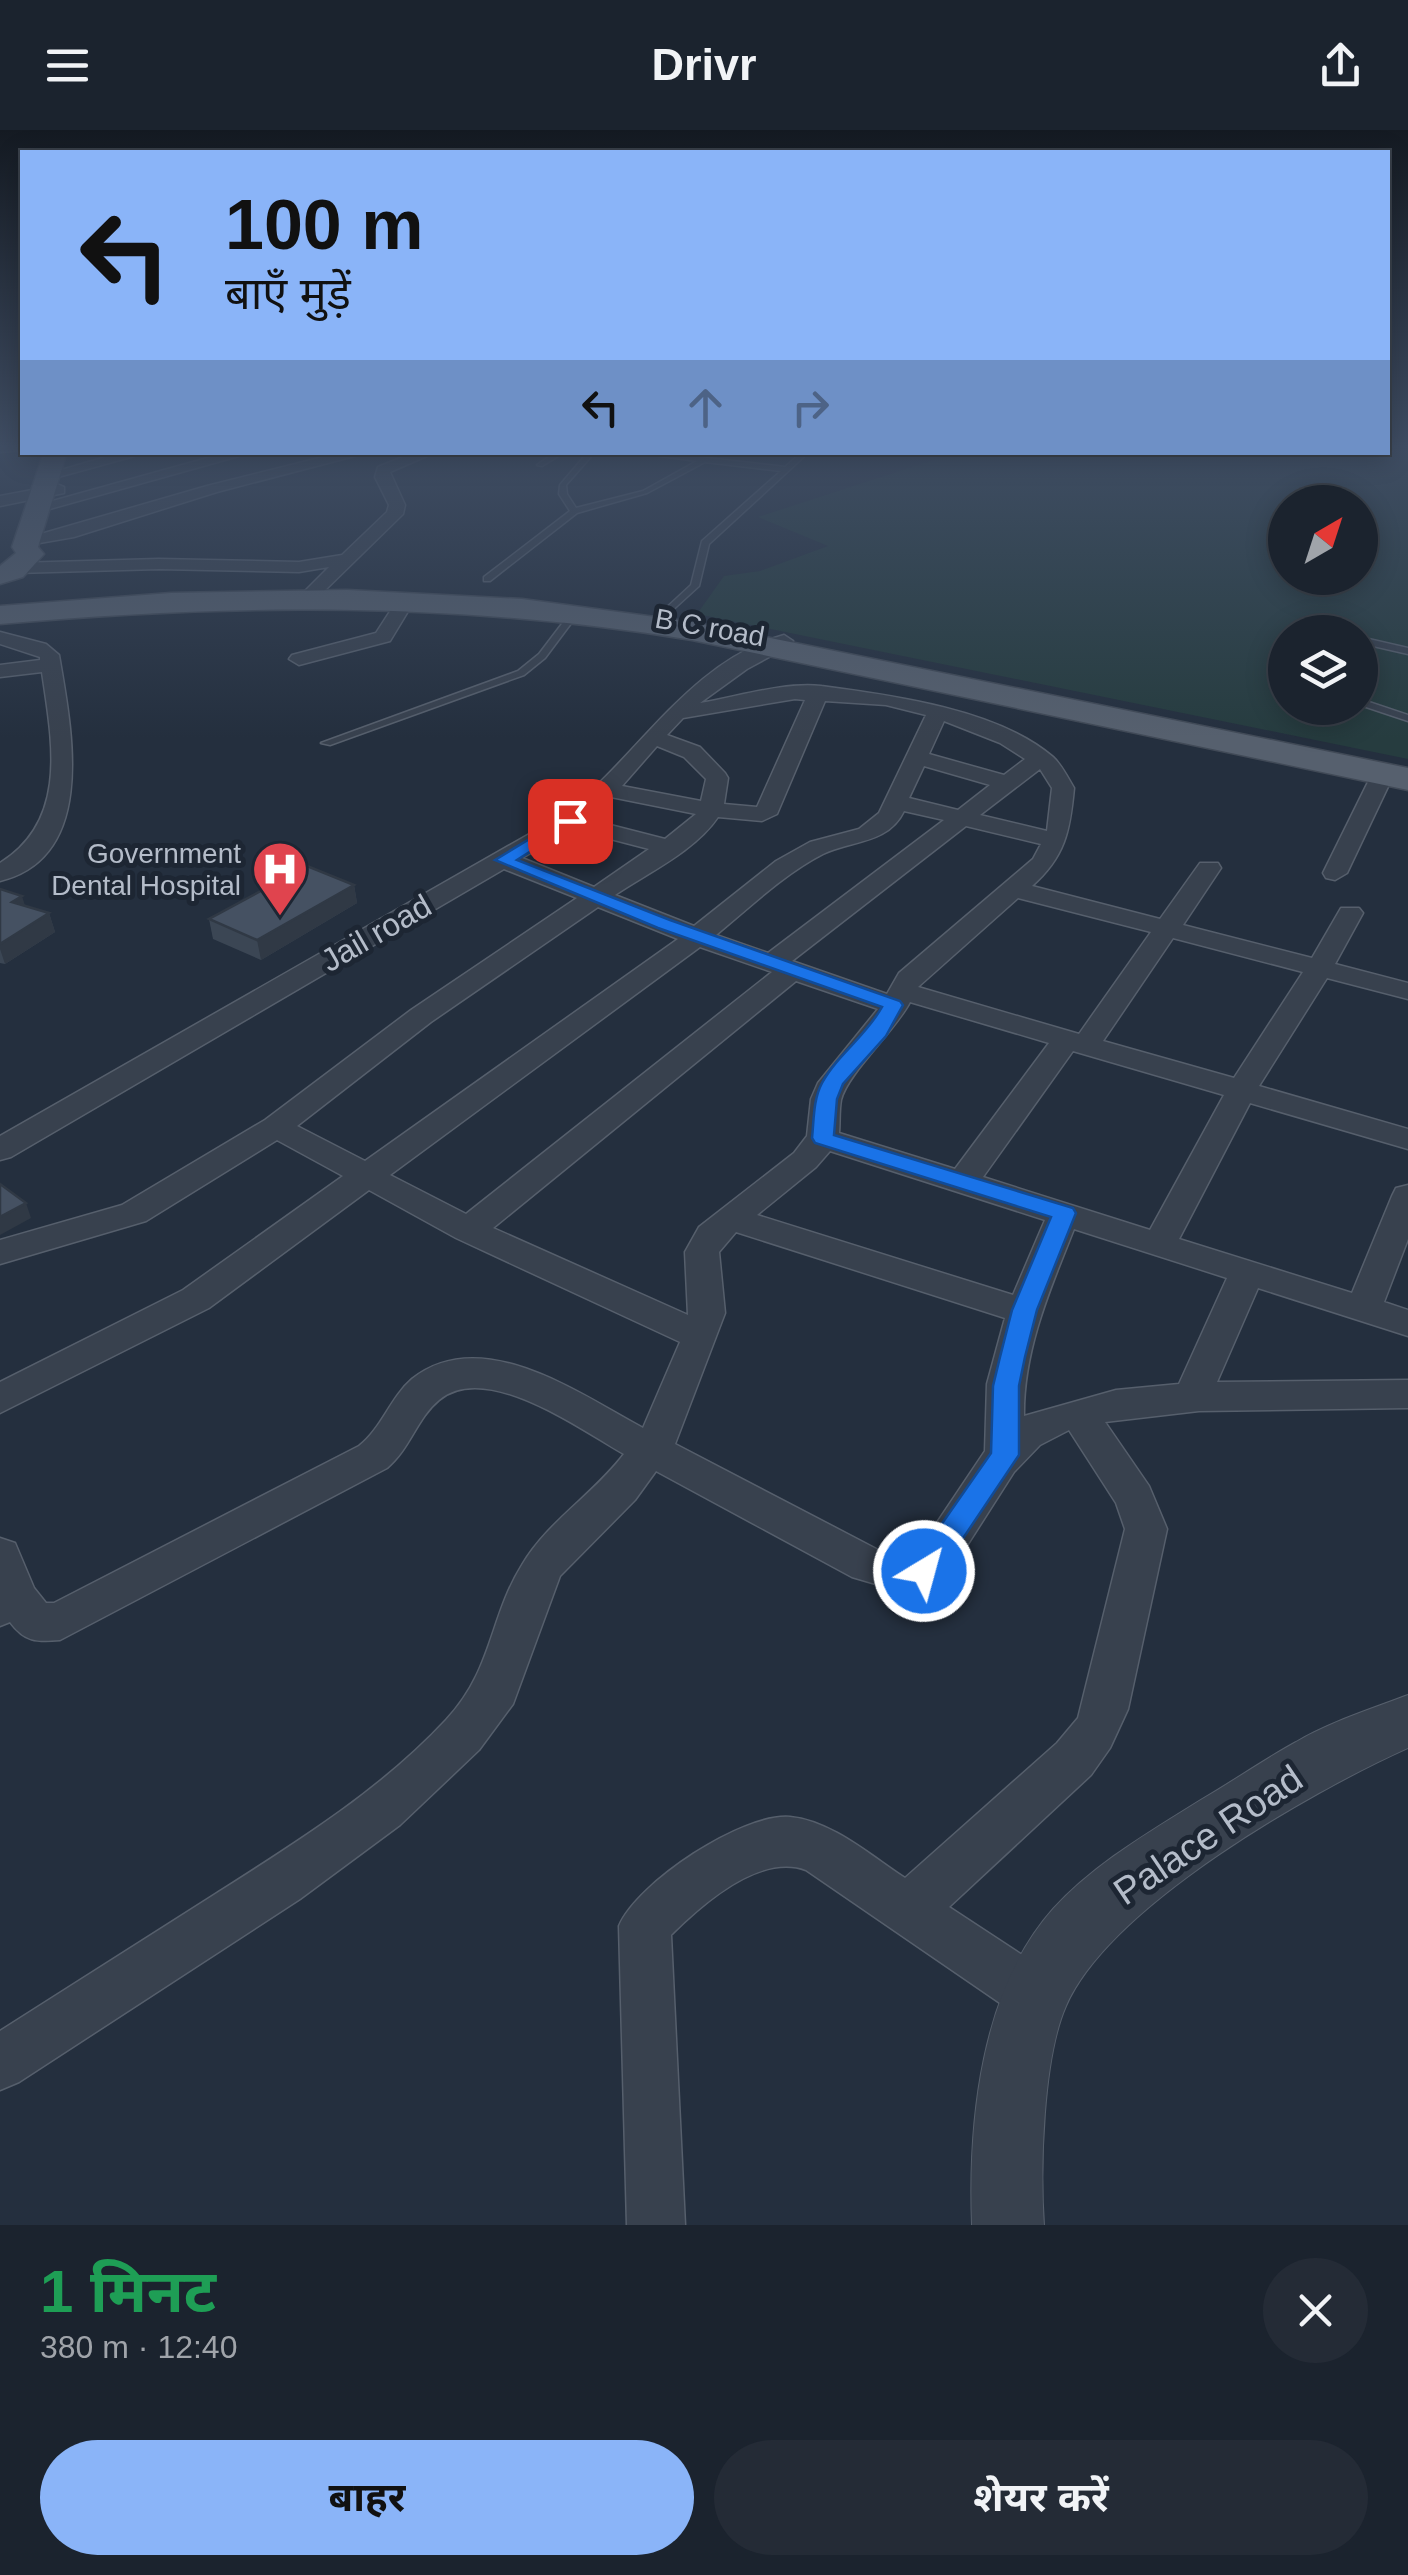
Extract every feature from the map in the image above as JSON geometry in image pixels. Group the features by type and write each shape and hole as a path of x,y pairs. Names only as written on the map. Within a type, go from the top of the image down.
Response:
{"main road":[{"name":"B C road","path":"0,612 165,594 480,598 659,621 1400,775"},
{"path":"0,612 184,600 404,603 659,621"}],"street":[{"path":"16,554 48,542"},
{"path":"311,594 365,542"},
{"path":"16,554 159,564 298,567 348,559"},
{"path":"300,659 383,638 404,603"},
{"path":"0,638 46,651 62,724 64,756 52,824 39,845 0,874"},
{"path":"722,676 791,647"},
{"name":"Jail road","path":"0,1150 570,821 609,790 665,725 739,662 791,647"},
{"path":"0,671 51,665"},
{"path":"609,790 711,810 755,815 769,809 819,692"},
{"path":"0,1252 134,1213 276,1128 421,1016 700,826 711,810 718,786 712,769 665,725 774,695 819,692 886,699 938,712 1008,738 1040,758 1056,774 1062,788 1056,840 1043,863 955,936 897,998 879,1031 833,1083 826,1099 823,1138 805,1160 728,1218 702,1252 707,1312 701,1336 651,1453 621,1489 545,1564 534,1582 497,1690 463,1735 384,1809 296,1871 0,2063"},
{"path":"0,1399 196,1299 697,936 796,858 877,829 889,818 938,712"},
{"path":"917,757 1007,784"},
{"path":"468,1230 962,818 1040,758"},
{"path":"1335,873 1400,775"},
{"path":"896,802 1056,840"},
{"path":"570,821 672,848"},
{"path":"504,860 782,967 1076,1042 1408,1139"},
{"path":"964,1180 1166,929 1210,868"},
{"path":"1014,889 1408,992"},
{"path":"1160,1243 1242,1089 1320,968 1350,912"},
{"path":"276,1128 468,1230 701,1336"},
{"path":"823,1138 1408,1323"},
{"path":"1364,1308 1408,1196"},
{"path":"1005,1455 1006,1386 1024,1310 1064,1213"},
{"path":"728,1218 1024,1310"},
{"path":"1192,1397 1248,1271"},
{"path":"0,1555 8,1603 36,1623 60,1621 373,1457 401,1430 421,1394 442,1380 483,1374 510,1377 842,1552 883,1572 906,1577 924,1571 937,1557 1005,1455 1029,1432 1078,1413 1137,1400 1408,1394"},
{"path":"908,1910 1074,1759 1105,1709 1146,1529 1135,1498 1078,1413"},
{"name":"Palace Road","path":"1008,2225 1006,2190 1014,2082 1035,1994 1075,1932 1140,1873 1320,1759 1408,1721"},
{"path":"656,2225 645,1926 674,1894 762,1846 787,1840 822,1852 1035,1994"}],"lane":[{"path":"488,579 535,542"},
{"path":"659,621 695,586 706,542"},
{"path":"326,744 521,674 542,656 574,614"},
{"path":"1378,644 1408,652"},
{"path":"1378,708 1408,718"}],"green space":[{"path":"818,542 1268,542 1268,595 1378,595 1378,542 1408,542 1408,759 697,614 724,576 760,571 828,546"}],"building":[{"path":"307,866 354,885 257,940 209,919"},
{"path":"0,889 22,896 12,902 49,913 0,944"},
{"path":"0,1184 26,1203 0,1217"}],"place":[{"name":"Government Dental Hospital","path":"280,918"}],"route":[{"path":"570,821 504,860 664,924 893,1005 879,1031 851,1058 833,1083 826,1099 823,1138 1064,1213 1024,1310 1012,1357 1006,1386 1005,1455 924,1571"}]}
